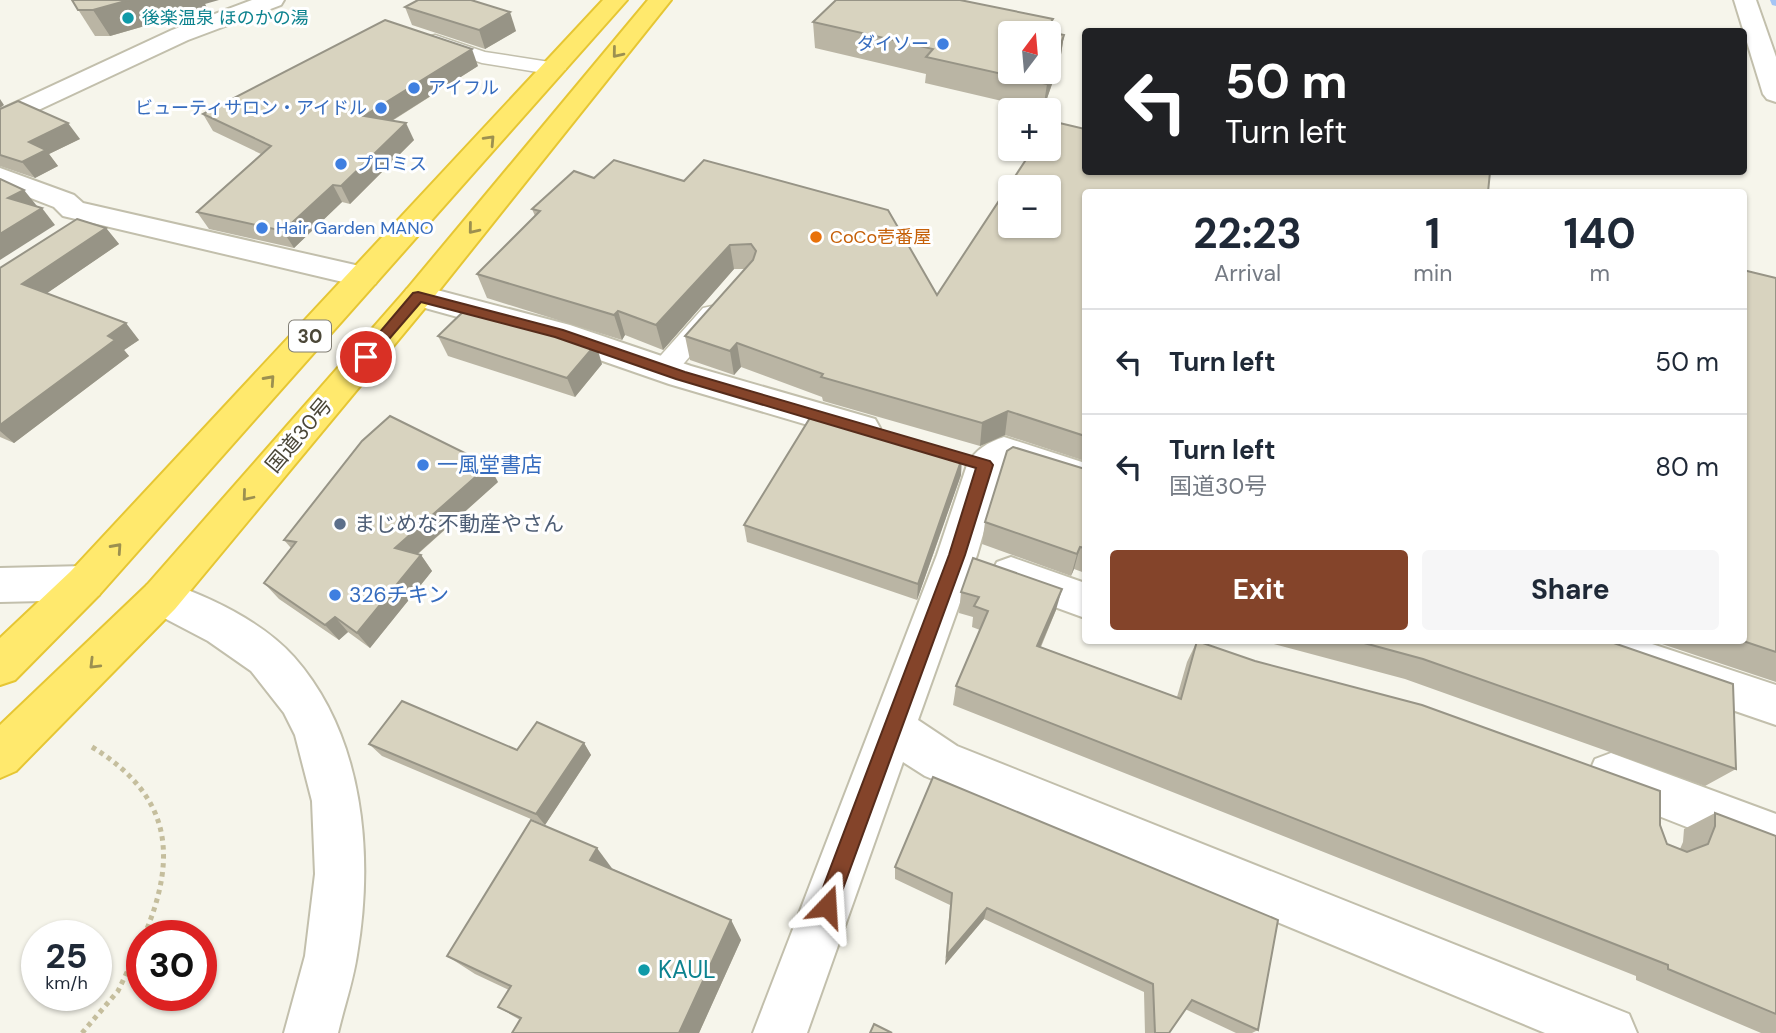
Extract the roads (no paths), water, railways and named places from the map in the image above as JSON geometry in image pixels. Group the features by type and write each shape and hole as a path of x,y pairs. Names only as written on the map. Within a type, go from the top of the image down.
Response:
{"highway":[{"name":"30","path":"0,666 85,583 556,69 616,0"},
{"name":"国道30号","path":"0,756 161,597 418,296 660,0"},
{"path":"529,98 574,105"}],"street":[{"path":"0,120 180,35 273,0"},
{"path":"1745,0 1776,94"},
{"path":"0,176 64,201 73,210 364,277"},
{"path":"65,235 96,215"},
{"path":"418,296 558,333 664,369 895,438"},
{"path":"780,1033 957,555 972,461 1004,451 1082,476"},
{"path":"957,555 1082,600"},
{"path":"0,585 85,583"},
{"path":"161,597 217,622 278,670 307,714 329,770 340,845 333,945 311,1033"},
{"path":"1593,644 1776,705"},
{"path":"892,728 941,761 1609,1033"},
{"path":"1567,759 1776,838"},
{"path":"1657,841 1658,793"}],"lane":[{"path":"412,33 482,57 556,69"},
{"path":"664,369 727,297"}],"place":[{"name":"後楽温泉 ほのかの湯","path":"128,18"},
{"name":"ダイソー","path":"943,44"},
{"name":"アイフル","path":"414,88"},
{"name":"ビューティサロン・アイドル","path":"381,108"},
{"name":"プロミス","path":"341,164"},
{"name":"Hair Garden MANO","path":"262,228"},
{"name":"CoCo壱番屋","path":"816,237"},
{"name":"一風堂書店","path":"423,465"},
{"name":"まじめな不動産やさん","path":"340,524"},
{"name":"326チキン","path":"335,595"},
{"name":"KAUL","path":"644,970"}]}
